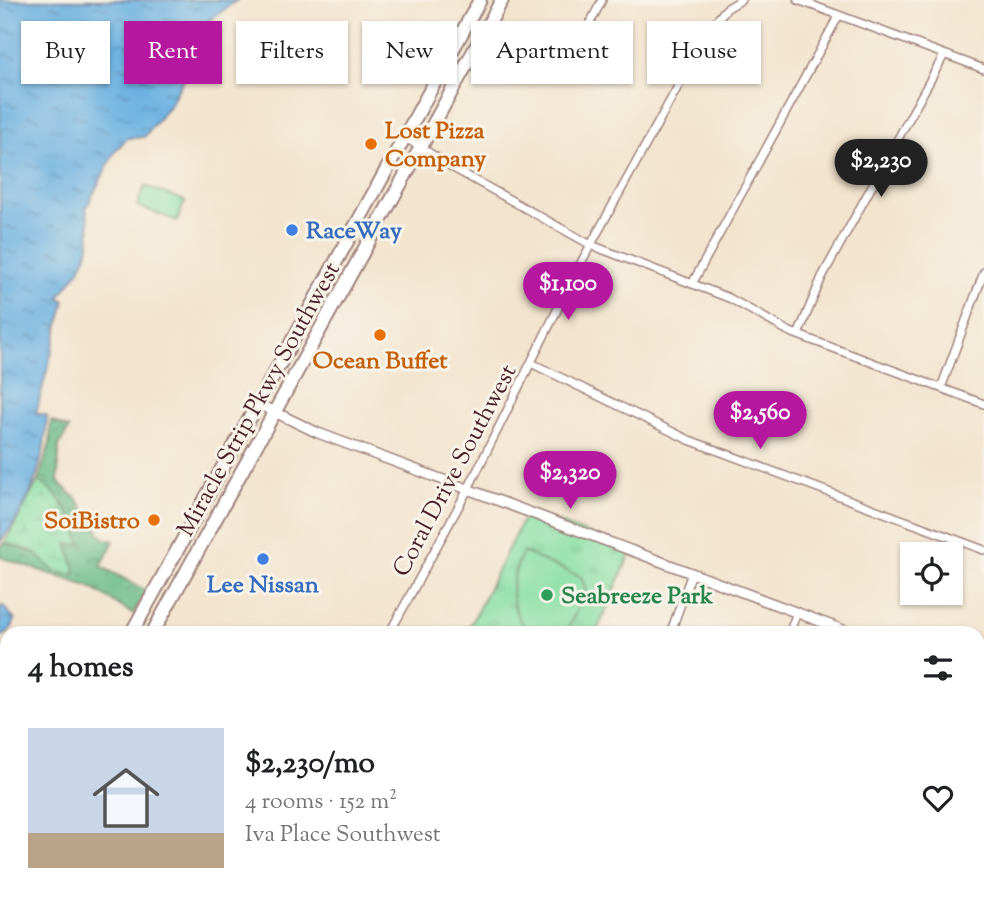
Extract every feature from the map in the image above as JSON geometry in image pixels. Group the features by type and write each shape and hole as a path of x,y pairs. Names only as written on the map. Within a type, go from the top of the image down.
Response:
{"highway":[{"name":"Miracle Strip Pkwy Southwest","path":"135,626 480,0"},
{"name":"Miracle Strip Pkwy Southwest","path":"156,626 502,0"}],"street":[{"path":"591,21 603,0"},
{"name":"Coral Drive Southwest","path":"392,626 468,489 591,245 709,30 719,15 741,0"},
{"path":"798,0 984,69"},
{"path":"692,284 839,15"},
{"path":"798,335 822,277 944,55"},
{"path":"404,137 591,245 742,304 798,335 984,404"},
{"path":"941,388 984,272"},
{"path":"531,363 689,440 984,550"},
{"path":"258,404 318,433 833,626"},
{"path":"673,626 692,573"},
{"path":"792,626 797,612"}],"green space":[{"path":"145,186 185,201 177,221 137,206"},
{"path":"51,421 69,429 59,445 58,482 77,499 103,538 114,541 101,566 146,591 133,614 90,587 0,557 0,547 5,543 38,554 54,571 74,566 67,544 71,543 77,530 57,496 38,481 50,443"},
{"path":"38,481 60,500 71,517 78,536 81,545 67,544 76,573 71,575 54,571 34,552 5,543"},
{"name":"Seabreeze Park","path":"527,511 632,550 599,626 470,626"},
{"name":"Seabreeze Park","path":"523,552 581,577 586,590 569,626 524,626 513,604 512,594"}],"water":[{"path":"0,0 237,0 208,21 124,21 124,84 181,84 169,106 144,137 127,138 115,151 86,208 89,246 81,266 59,297 65,301 36,413 47,416 39,467 19,515 0,542"},
{"path":"3,606 15,620 12,626 0,626 0,607"}],"place":[{"name":"Lost Pizza Company","path":"371,144"},
{"name":"RaceWay","path":"292,230"},
{"name":"Ocean Buffet","path":"380,335"},
{"name":"SoiBistro","path":"154,520"},
{"name":"Lee Nissan","path":"263,559"},
{"name":"Seabreeze Park","path":"547,595"}]}
